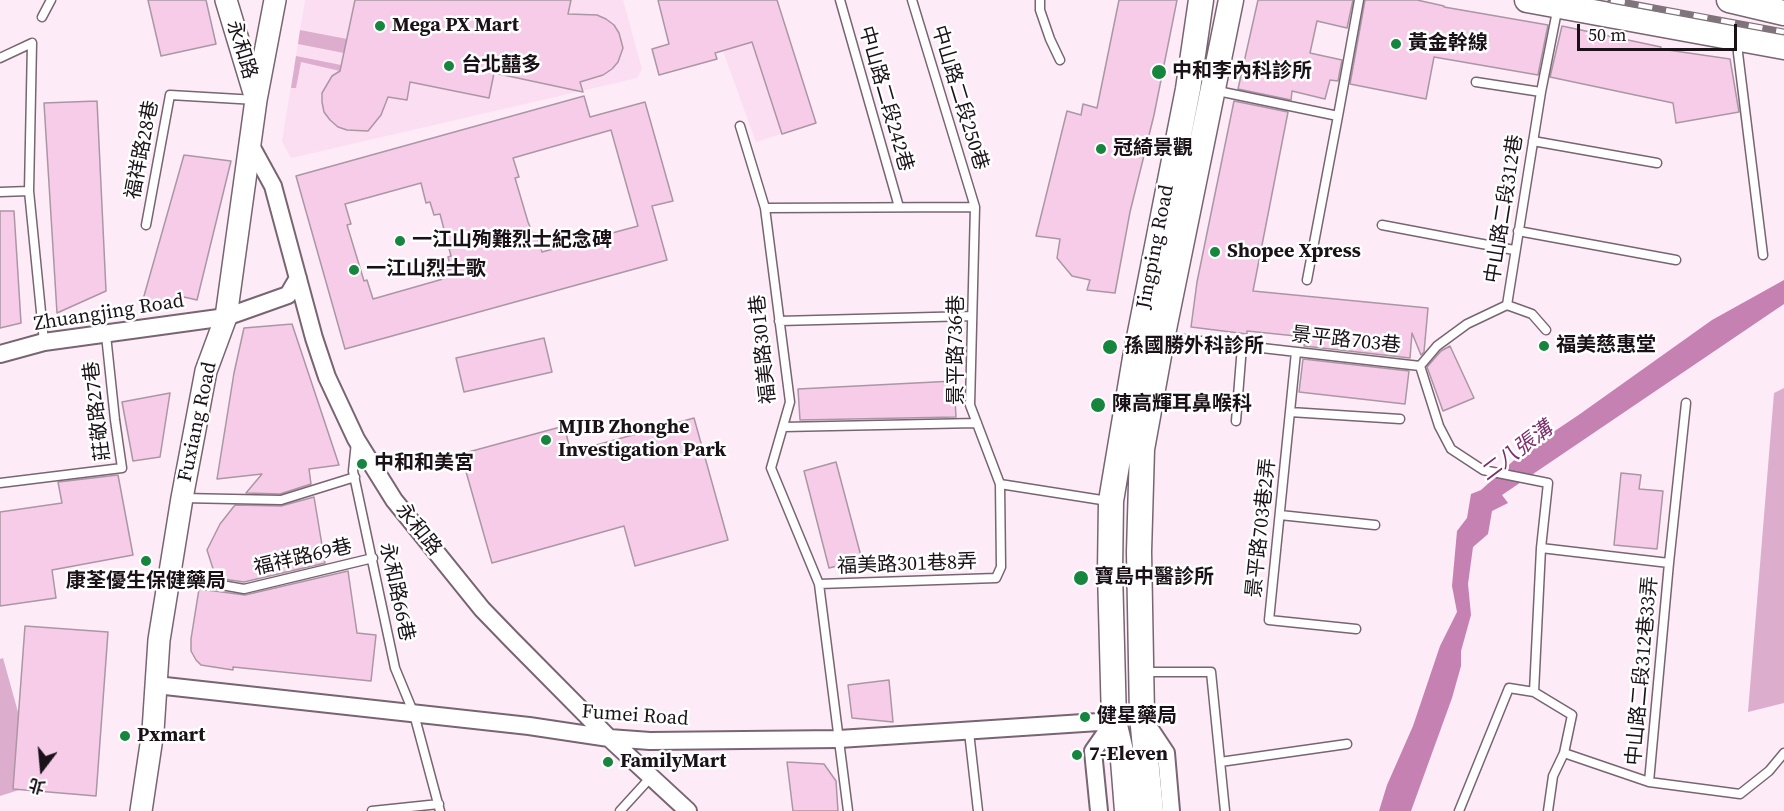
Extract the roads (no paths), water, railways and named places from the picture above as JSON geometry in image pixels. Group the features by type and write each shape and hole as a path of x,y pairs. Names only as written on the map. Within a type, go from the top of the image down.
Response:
{"main road":[{"name":"Jingping Road","path":"1134,758 1114,721 1110,572 1111,501 1135,358 1188,88 1202,0"},
{"name":"Jingping Road","path":"1134,758 1142,716 1138,552 1142,449 1231,0"},
{"path":"1527,0 1784,47"},
{"path":"1729,0 1784,13"},
{"path":"1127,811 1134,758"},
{"path":"1134,758 1151,811"}],"street":[{"name":"永和路","path":"226,0 256,100"},
{"name":"Fuxiang Road","path":"141,811 153,731 159,640 182,498 206,371 226,317 256,100 275,0"},
{"name":"永和路","path":"250,144 273,186 327,377 357,439 394,500 482,609 609,738 688,811"},
{"name":"Zhuangjing Road","path":"0,354 44,342 226,317 288,295 298,278"},
{"name":"Fumei Road","path":"156,685 650,741 839,740 1114,721"},
{"path":"1142,716 1166,753 1172,811"},
{"path":"1099,811 1093,751 1114,721"}],"lane":[{"path":"42,17 51,0"},
{"name":"中山路二段242巷","path":"840,0 899,207"},
{"name":"中山路二段250巷","path":"912,0 975,207"},
{"path":"1040,0 1040,10 1046,30 1060,60"},
{"path":"1307,280 1359,0"},
{"name":"中山路二段312巷","path":"1419,366 1437,346 1467,324 1507,305 1514,250 1558,6"},
{"path":"1738,40 1737,53 1764,255"},
{"path":"0,57 32,43 29,191 44,342"},
{"path":"1476,82 1541,92"},
{"path":"1213,90 1338,116"},
{"name":"福祥路28巷","path":"146,225 170,95 256,100"},
{"name":"福美路301巷","path":"740,126 765,208 790,402 771,468 819,584 848,811"},
{"path":"1533,141 1657,163"},
{"path":"0,192 29,191"},
{"path":"765,208 975,207"},
{"name":"景平路736巷","path":"975,207 970,405 1000,484 1002,567 996,578"},
{"path":"1382,225 1514,250"},
{"path":"1518,231 1676,260"},
{"path":"1507,305 1532,314 1546,330"},
{"path":"779,321 972,316"},
{"name":"莊敬路27巷","path":"0,483 122,468 106,335"},
{"name":"景平路703巷","path":"1162,339 1183,339 1419,366"},
{"path":"1236,421 1242,346"},
{"name":"景平路703巷2弄","path":"1296,352 1269,620 1356,630"},
{"path":"1419,366 1439,426 1451,449 1483,470 1548,483 1541,548 1534,692"},
{"name":"中山路二段312巷33弄","path":"1649,782 1686,404"},
{"path":"1290,412 1400,419"},
{"path":"783,427 977,423"},
{"name":"永和路66巷","path":"357,439 353,471 395,668 414,714 439,808"},
{"path":"182,498 281,500 355,477"},
{"path":"1000,484 1111,501"},
{"path":"1280,514 1375,525"},
{"name":"中山路二段312巷33弄","path":"1541,548 1669,563"},
{"name":"福祥路69巷","path":"170,575 244,589 373,558"},
{"name":"福美路301巷8弄","path":"819,584 996,578"},
{"path":"1142,672 1211,672 1225,811"},
{"path":"1459,811 1509,688 1534,692 1572,715 1564,753 1553,776 1548,811"},
{"path":"969,732 978,811"},
{"path":"1220,762 1347,744"},
{"name":"中山路二段312巷33弄","path":"1564,753 1649,782 1740,794 1769,771 1784,753"},
{"path":"620,811 651,777"},
{"path":"372,811 439,808"}],"railway":[{"path":"1611,0 1784,32"}],"place":[{"name":"Mega PX Mart","path":"380,26"},
{"name":"黃金幹線","path":"1396,44"},
{"name":"台北囍多","path":"449,66"},
{"name":"中和李內科診所","path":"1159,72"},
{"name":"冠綺景觀","path":"1101,149"},
{"name":"一江山殉難烈士紀念碑","path":"400,241"},
{"name":"Shopee Xpress","path":"1215,252"},
{"name":"一江山烈士歌","path":"354,270"},
{"name":"福美慈惠堂","path":"1544,346"},
{"name":"孫國勝外科診所","path":"1110,347"},
{"name":"陳高輝耳鼻喉科","path":"1098,405"},
{"name":"MJIB Zhonghe Investigation Park","path":"546,440"},
{"name":"中和和美宮","path":"362,464"},
{"name":"康荃優生保健藥局","path":"146,561"},
{"name":"寶島中醫診所","path":"1081,578"},
{"name":"健星藥局","path":"1085,717"},
{"name":"Pxmart","path":"125,736"},
{"name":"7-Eleven","path":"1077,755"},
{"name":"FamilyMart","path":"608,762"}],"water label":[{"name":"二八張溝","path":"1517,452"}]}
